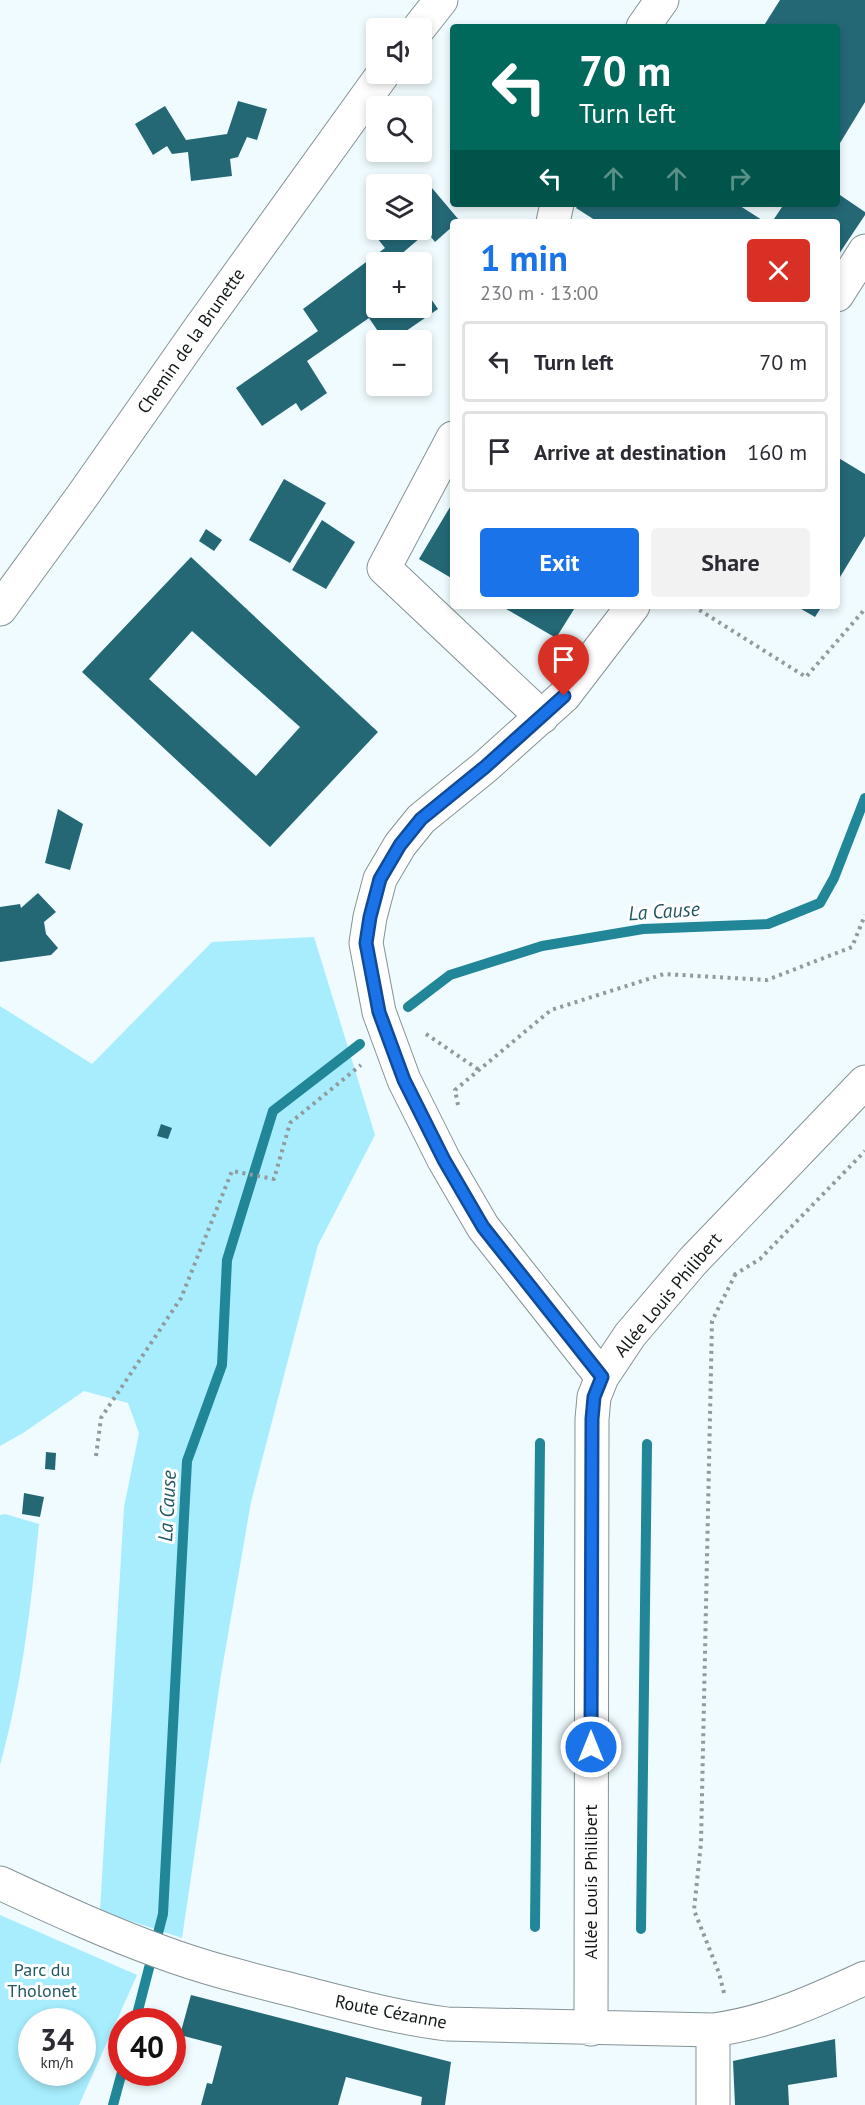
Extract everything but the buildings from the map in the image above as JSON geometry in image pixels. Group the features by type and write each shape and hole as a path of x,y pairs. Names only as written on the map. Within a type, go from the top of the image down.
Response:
{"street":[{"path":"427,18 441,0"},
{"path":"645,24 663,0"},
{"name":"Chemin de la Brunette","path":"0,609 376,84"},
{"path":"840,290 865,251"},
{"path":"450,444 384,568 542,717"},
{"path":"602,1377 483,1227 444,1160 404,1080 379,1012 366,943 380,879 400,845 421,819 564,696 631,609"},
{"name":"Allée Louis Philibert","path":"591,2029 592,1419 594,1397 602,1377 630,1335 693,1261 865,1082"},
{"name":"Route Cézanne","path":"0,1883 100,1928 211,1969 369,2010 414,2020 447,2024 591,2029 713,2030 732,2028 779,2015 865,1978"},
{"path":"713,2030 713,2105"}],"path":[{"path":"698,609 806,677 865,609"},
{"path":"460,1113 455,1090 551,1010 664,974 767,980 852,947 865,915"},
{"path":"422,1032 479,1070"},
{"path":"96,1456 101,1418 181,1298 232,1171 274,1179 290,1123 367,1060"},
{"path":"725,1996 719,1973 694,1910 700,1843 712,1321 735,1275 760,1259 865,1151"},
{"path":"693,1261 715,1274 735,1275"}],"green space":[{"path":"314,937 375,1135 318,1245 251,1502 221,1675 182,1938 100,1911 124,1507 139,1433 128,1403 84,1391 0,1446 0,1006 92,1064 212,942"},
{"path":"5,1514 39,1524 20,1676 0,1765 0,1515"},
{"name":"Parc du Tholonet","path":"0,1915 137,1975 122,2008 108,2008 108,2040 96,2067 96,2008 18,2008 18,2086 87,2086 79,2105 0,2105"}],"waterway":[{"name":"La Cause","path":"408,1007 450,975 542,946 643,929 768,924 820,903 834,878 865,798"},
{"name":"La Cause","path":"139,2008 163,1914 187,1461 222,1365 227,1260 273,1111 360,1044"},
{"path":"535,1927 540,1443"},
{"path":"641,1929 647,1444"},
{"name":"La Cause","path":"113,2105 118,2086"}],"route":[{"path":"564,696 485,767 421,819 400,845 380,879 366,943 379,1012 404,1080 444,1160 483,1227 602,1377 594,1397 592,1419 591,1747"}]}
